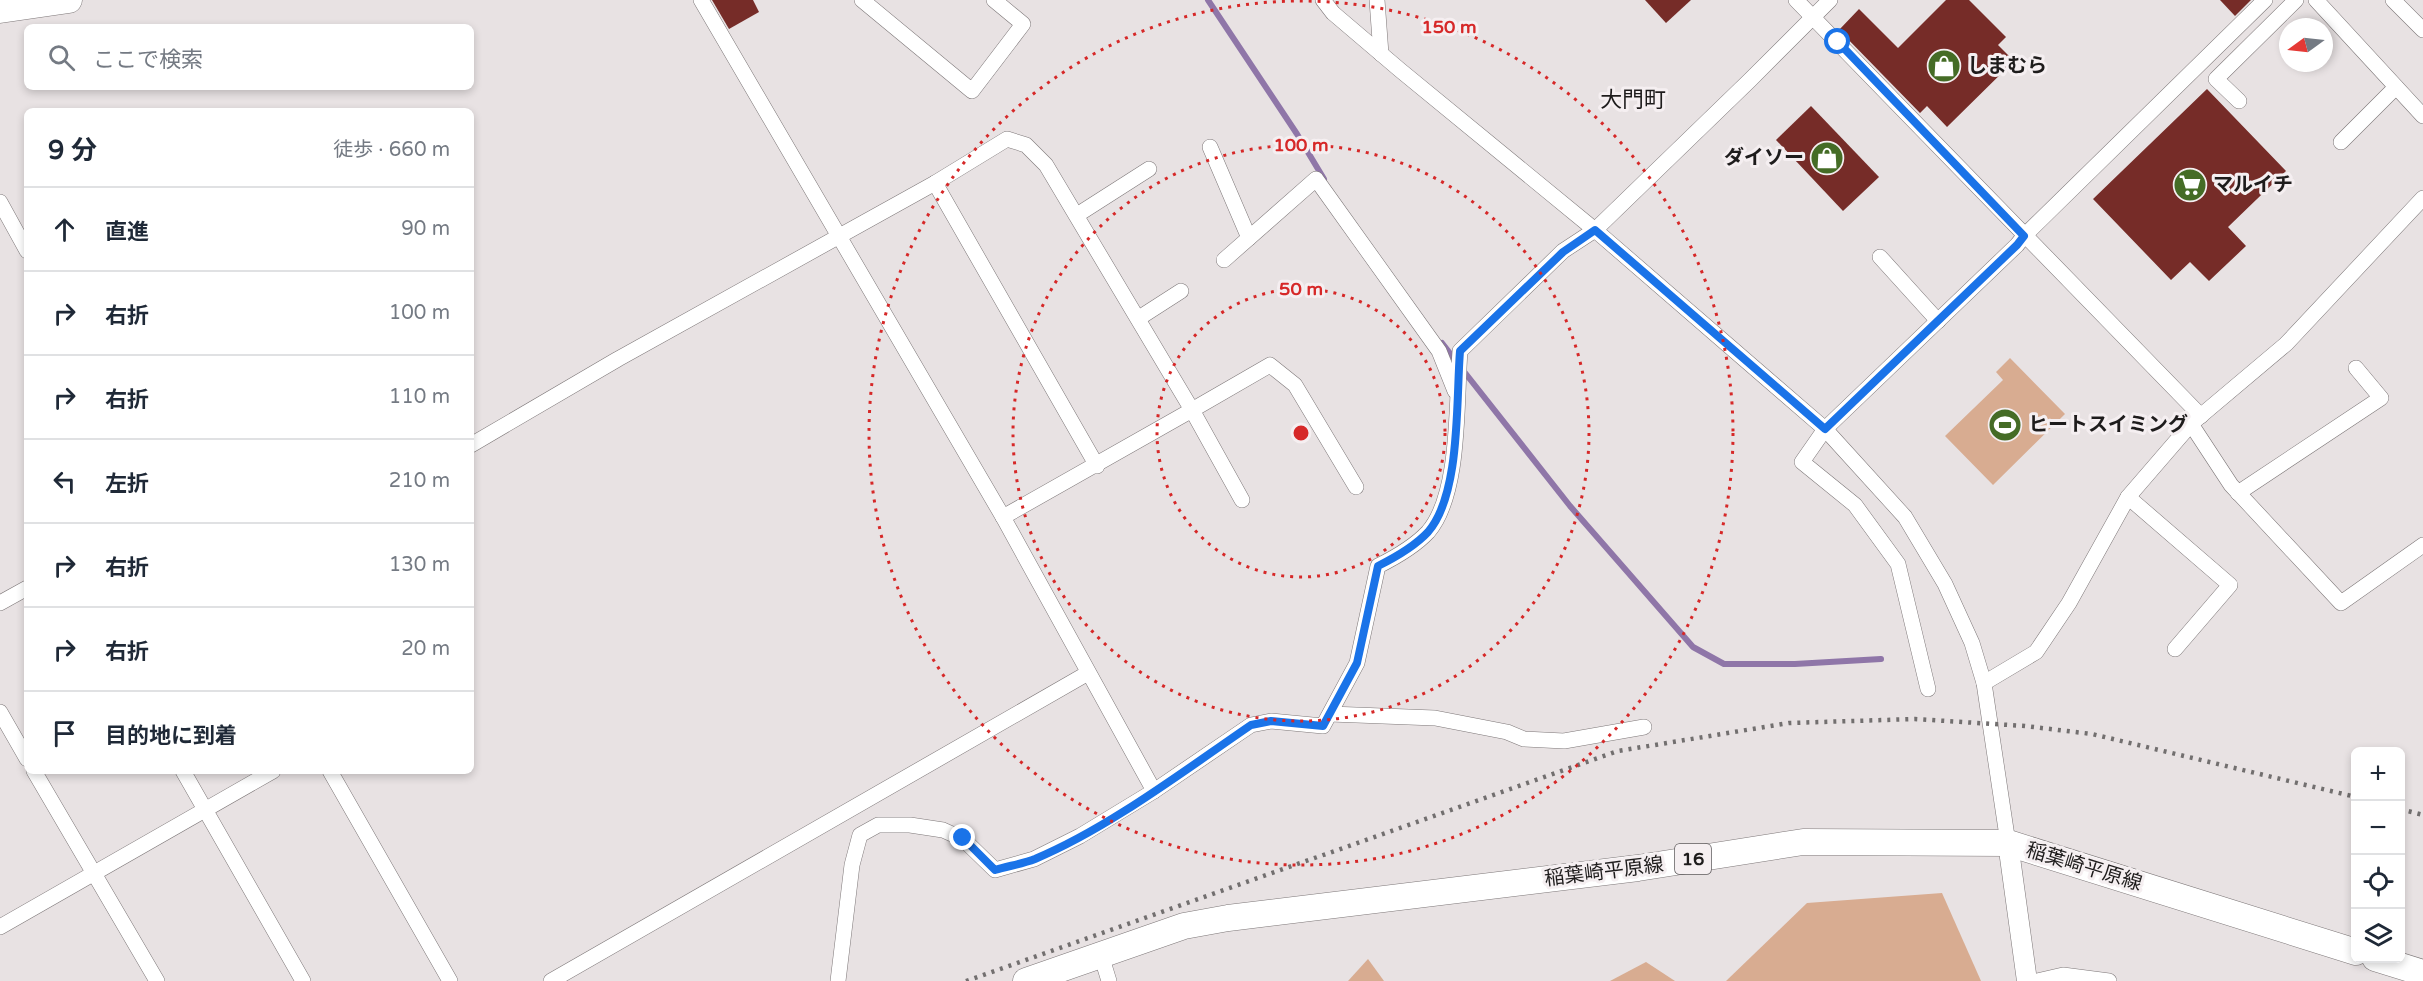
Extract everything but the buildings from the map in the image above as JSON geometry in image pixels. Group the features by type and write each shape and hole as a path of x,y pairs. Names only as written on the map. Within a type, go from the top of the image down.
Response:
{"main road":[{"path":"0,10 69,0"},
{"name":"稲葉崎平原線","path":"1026,981 1184,926 1228,918 1638,868 1803,842 2008,843 2351,951"}],"street":[{"path":"701,0 1003,517 1154,791"},
{"path":"862,0 972,91 1023,24 994,0"},
{"path":"1323,0 1333,13 1595,230 1825,429 1905,517 1946,584 1972,644 1984,683 2027,981"},
{"path":"1377,0 1381,54"},
{"path":"1796,0 2024,236 2196,420 2238,493 2341,603 2423,545"},
{"path":"838,981 852,865 860,835 878,825 910,825 943,830 963,838 995,870 1034,859 1080,836 1154,791 1251,725 1271,721 1323,726 1357,663 1378,566 1402,554 1428,531 1440,512 1450,481 1460,351 1563,252 1595,230 1750,81 1830,0"},
{"path":"1928,689 1898,564 1855,505 1802,462 1825,429 2017,245 2265,0"},
{"path":"2238,101 2216,79 2296,0"},
{"path":"2316,0 2423,116"},
{"path":"2393,0 2423,30"},
{"path":"2341,142 2396,87"},
{"path":"474,443 935,183 1007,138 1026,146 1046,165 1139,318 1242,500"},
{"path":"1210,147 1249,238"},
{"path":"1077,215 1149,170"},
{"path":"1224,260 1316,179 1439,351 1457,397"},
{"path":"935,183 1097,466"},
{"path":"1984,683 2036,652 2069,603 2128,497 2196,420 2286,344 2423,198"},
{"path":"0,202 24,246"},
{"path":"1881,257 1938,321"},
{"path":"1139,318 1181,291"},
{"path":"1003,517 1097,466 1270,365 1295,386 1356,487"},
{"path":"2238,493 2381,398 2356,368"},
{"path":"2128,497 2230,585 2175,649"},
{"path":"0,603 24,590"},
{"path":"551,981 1088,673"},
{"path":"0,712 24,754"},
{"path":"1330,714 1435,718 1507,732 1524,739 1564,741 1644,727"},
{"path":"36,774 157,981"},
{"path":"185,774 303,981"},
{"path":"0,927 268,774"},
{"path":"332,774 450,981"},
{"path":"1101,955 1109,981"},
{"path":"2037,981 2063,975 2109,981"}],"shaded area":[{"name":"ヒートスイミング","path":"2010,358 2065,414 1993,485 1945,436 2003,380 1996,372"},
{"path":"1942,893 1981,981 1726,981 1807,903"},
{"path":"1368,959 1384,981 1348,981"},
{"path":"1646,962 1675,981 1610,981"}],"waterway":[{"path":"1208,0 1297,134 1324,179"},
{"path":"1442,343 1456,361"},
{"path":"1462,369 1570,506 1693,647 1724,664 1795,664 1881,659"}],"railway":[{"path":"966,981 1618,751 1789,723 1915,719 2025,726 2092,734 2351,796"},
{"path":"2405,810 2423,815"}],"place":[{"name":"しまむら","path":"1944,66"},
{"name":"ダイソー","path":"1827,158"},
{"name":"マルイチ","path":"2190,185"},
{"name":"ヒートスイミング","path":"2005,425"}],"district":[{"name":"大門町","path":"1633,100"}],"route":[{"path":"963,838 995,870 1034,859 1080,836 1139,801 1251,725 1271,721 1323,726 1357,663 1378,566 1402,554 1428,531 1440,512 1450,481 1460,351 1563,252 1595,230 1825,429 2024,236 1838,42"}]}
